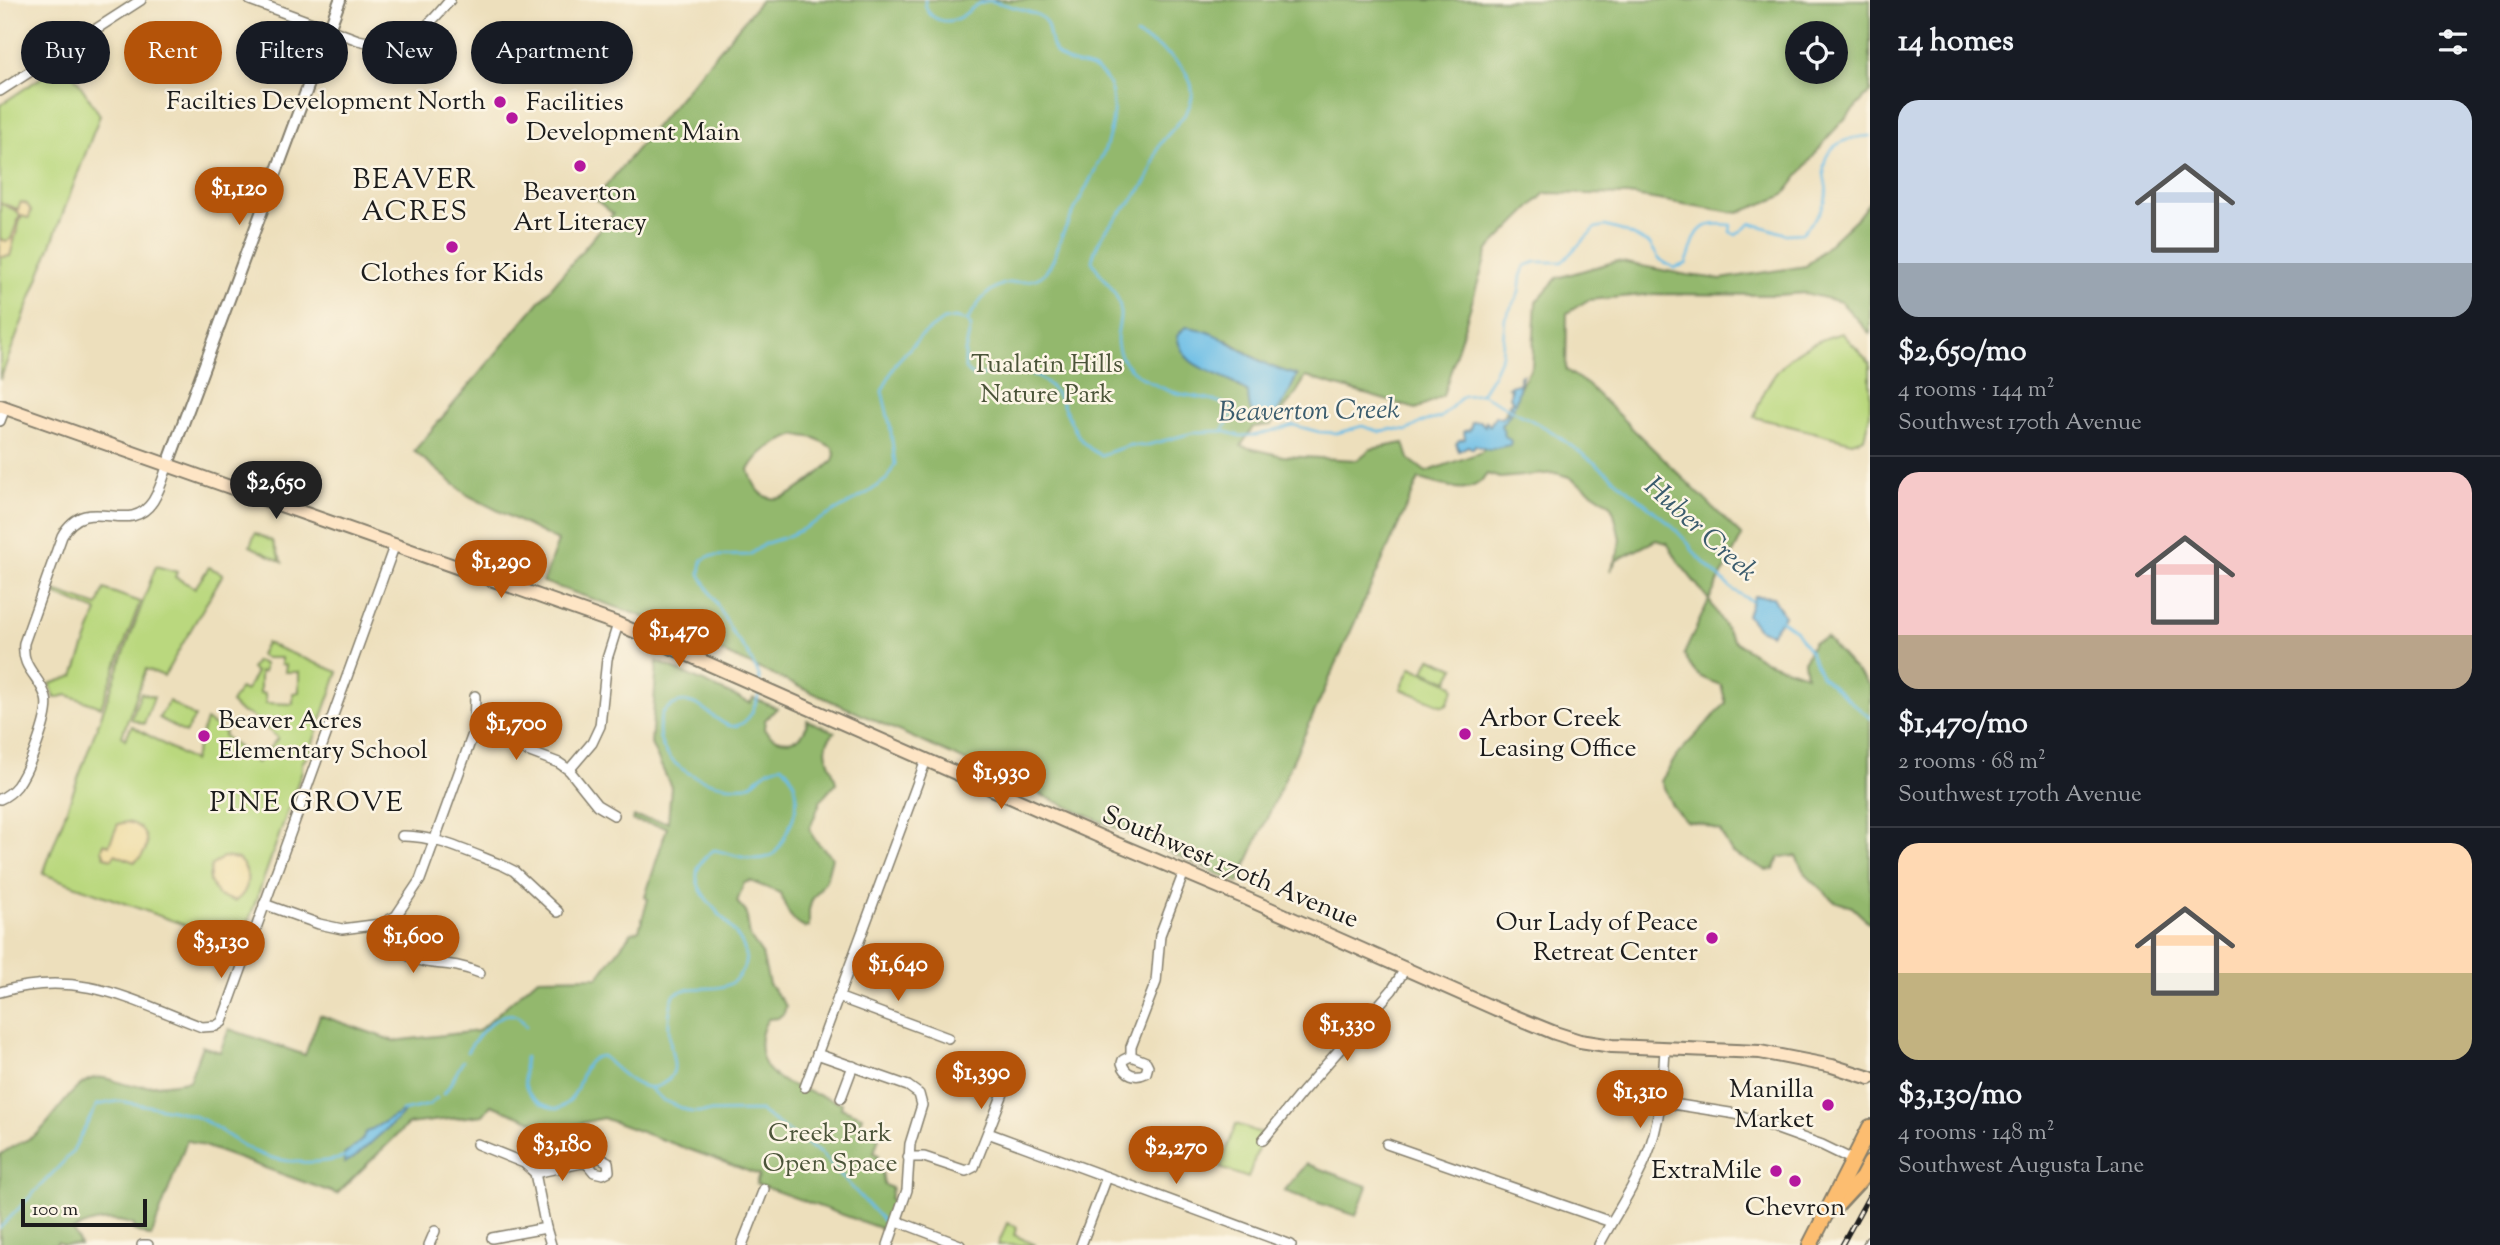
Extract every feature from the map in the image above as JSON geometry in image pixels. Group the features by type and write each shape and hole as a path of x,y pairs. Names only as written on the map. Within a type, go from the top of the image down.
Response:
{"main road":[{"name":"Southwest 170th Avenue","path":"2,412 168,464 618,625 1504,1013 1570,1038 1611,1046 1665,1050 1760,1052 1832,1066 1870,1078"},
{"path":"1810,1245 1870,1127"},
{"path":"1825,1217 1862,1178 1870,1163"}],"street":[{"path":"0,92 141,0"},
{"path":"250,0 307,21"},
{"path":"332,21 340,0"},
{"path":"348,36 367,43 405,40 425,29 450,0"},
{"path":"0,799 9,795 24,775 45,717 45,695 26,664 23,655 24,643 62,536 73,521 82,515 123,517 141,513 153,502 309,84"},
{"path":"0,992 40,984 78,984 105,990 202,1027 216,1026 222,1022 395,544"},
{"path":"569,770 592,743 600,726 607,659 618,625"},
{"path":"264,904 342,929 382,924 396,916 420,880 474,731 475,696"},
{"path":"474,731 542,755 569,770 597,805 614,815"},
{"path":"805,1087 926,760"},
{"path":"402,836 416,836 434,841 514,871 558,912"},
{"path":"1131,1056 1131,1047 1156,982 1160,935 1184,872"},
{"path":"382,924 395,945 408,957 424,963 464,966 480,973"},
{"path":"1263,1140 1392,990 1405,969"},
{"path":"838,997 948,1038"},
{"path":"1599,1245 1646,1158 1654,1135 1665,1050"},
{"path":"817,1054 908,1086 919,1094 922,1105 908,1157 907,1190 888,1245"},
{"path":"841,1098 853,1066"},
{"path":"908,1157 924,1157 962,1170 970,1170 977,1162 1013,1068"},
{"path":"1660,1102 1736,1114 1853,1160"},
{"path":"988,1133 1266,1241 1291,1245"},
{"path":"477,1144 524,1163 535,1173 551,1245"},
{"path":"1387,1144 1611,1222"},
{"path":"535,1173 582,1163 589,1164"},
{"path":"1081,1245 1107,1177"},
{"path":"741,1245 764,1189"},
{"path":"897,1221 960,1245"},
{"path":"492,1238 546,1228"},
{"path":"429,1245 435,1231"},
{"path":"142,1245 148,1245"}],"green space":[{"name":"Tualatin Hills Nature Park","path":"761,0 1870,0 1870,92 1829,136 1783,196 1738,213 1628,195 1545,193 1488,250 1443,396 1416,409 1306,377 1271,425 1253,427 1241,446 1283,456 1357,460 1371,449 1404,443 1409,459 1426,472 1482,452 1532,366 1536,302 1557,278 1617,261 1721,279 1806,266 1857,218 1870,201 1870,334 1841,302 1805,293 1655,294 1588,300 1567,313 1566,370 1588,385 1742,536 1709,600 1667,543 1656,540 1617,560 1610,571 1618,553 1620,539 1614,513 1610,504 1569,477 1556,473 1500,478 1487,474 1480,482 1464,488 1419,479 1238,883 639,615 543,582 558,541 467,495 414,451 613,214 595,199","holes":["1227,340 1267,365 1297,376 1248,393 1222,375","796,435 815,438 833,448 833,461 787,496 765,496 756,487 749,470 763,452"]},
{"path":"32,84 80,84 100,115 0,380 0,105"},
{"path":"1842,333 1870,363 1870,414 1864,438 1852,442 1754,417 1768,385 1786,362 1810,345"},
{"path":"255,533 272,541 282,562 250,546"},
{"path":"156,566 177,572 175,577 195,588 209,567 223,574 164,676 146,669 122,736 125,739 132,726 193,761 206,720 225,733 224,736 257,763 278,738 252,716 239,711 231,703 240,688 246,691 256,672 251,669 256,661 264,664 264,672 260,672 260,693 265,694 266,703 293,704 293,693 299,692 299,672 285,672 286,665 281,664 281,658 264,658 260,655 266,643 338,672 309,754 302,763 302,771 240,945 43,874"},
{"path":"104,589 140,602 101,707 67,695 55,698 50,684 74,676 97,611 51,593 52,590 98,606"},
{"path":"1709,600 1733,640 1765,661 1806,675 1804,661 1813,642 1826,638 1870,686 1870,924 1852,907 1834,901 1805,874 1796,856 1780,857 1774,869 1766,870 1732,853 1720,831 1686,821 1672,806 1661,781 1677,755 1726,703 1721,685 1698,675 1684,654"},
{"path":"1430,658 1455,668 1448,681 1424,671"},
{"name":"Creek Park Open Space","path":"657,661 750,703 753,698 777,708 765,720 764,729 776,738 790,741 796,739 802,735 807,720 835,732 829,738 826,751 836,783 821,800 810,828 814,839 832,857 826,880 812,900 809,927 805,928 792,917 780,893 750,881 744,883 737,902 746,912 750,937 762,954 769,984 786,1006 784,1013 778,1018 768,1019 764,1026 761,1050 765,1065 781,1080 842,1103 841,1108 862,1116 858,1129 879,1137 874,1153 879,1155 875,1164 882,1171 884,1185 892,1188 890,1200 895,1202 885,1230 756,1184 759,1175 603,1118 555,1129 542,1164 538,1165 536,1162 549,1127 491,1105 483,1115 408,1124 337,1194 187,1140 151,1237 133,1230 134,1225 103,1221 73,1230 80,1245 63,1245 58,1242 55,1245 0,1245 0,1155 38,1133 69,1096 91,1079 105,1078 136,1086 189,1081 202,1046 220,1052 229,1029 305,1055 320,1015 394,1041 478,1031 538,978 598,977 631,933 639,930 648,899 645,897 667,827 633,821 634,817 668,822 671,787 651,744"},
{"path":"1411,667 1453,685 1454,689 1447,704 1443,706 1401,689"},
{"path":"141,693 154,697 144,724 131,719"},
{"path":"169,701 195,717 185,733 159,718"},
{"path":"1236,1124 1263,1134 1248,1178 1220,1168"},
{"path":"1307,1164 1367,1186 1356,1216 1284,1191"},
{"path":"1007,1223 1017,1227 1014,1235 1036,1245 998,1245"}],"sand":[{"path":"21,202 27,204 31,211 29,218 21,216 10,256 0,257 0,239 11,239 20,215 0,203 18,209"},
{"path":"127,822 140,828 144,834 144,852 134,862 115,854 112,859 105,857 102,850 104,843 109,845 118,824"},
{"path":"223,857 238,859 246,870 246,887 235,901 218,896 209,880 211,866"}],"water":[{"path":"1185,327 1218,336 1270,366 1297,375 1284,401 1270,418 1264,421 1255,416 1248,393 1238,385 1205,370 1187,358 1177,336"},
{"path":"1522,375 1513,408 1501,425 1505,436 1511,441 1510,445 1488,450 1475,445 1473,449 1468,446 1459,451 1456,444 1465,439 1464,431 1470,430 1472,422 1480,421 1485,426 1486,421 1490,426 1495,416 1501,418 1508,413 1511,408 1509,403 1513,402 1511,389 1508,387 1519,383 1519,377"},
{"path":"1754,596 1773,597 1784,616 1771,634 1758,629 1747,615"},
{"path":"405,1110 354,1158 344,1163 344,1155 362,1140 365,1133"}],"waterway":[{"path":"925,0 930,14 944,21 959,18 985,1 1038,15 1047,25 1055,52 1066,60 1099,72 1109,84 1113,100 1112,123 1105,149 1049,267 1036,279 995,288 984,297 967,321"},
{"path":"1136,35 1158,47 1179,64 1187,74 1192,96 1188,109 1158,148 1146,182 1107,229 1095,249 1092,261 1118,301 1118,349 1127,365 1134,372 1167,390 1214,400 1229,407 1231,415 1223,431"},
{"name":"Beaverton Creek","path":"1481,394 1502,355 1505,318 1519,293 1525,266 1536,262 1562,262 1595,228 1605,226 1650,244 1659,259 1674,268 1686,264 1698,232 1709,225 1731,225 1730,232 1736,235 1751,223 1786,234 1802,233 1825,201 1827,190 1824,163 1827,156 1838,144 1853,138 1870,136"},
{"name":"Beaverton Creek","path":"760,683 759,675 747,652 734,635 700,574 702,560 710,556 749,555 764,544 803,529 887,479 895,464 882,391 896,363 920,337 943,320 955,318 967,321"},
{"name":"Beaverton Creek","path":"967,321 971,326 965,352 965,369 975,377 1022,370 1047,383 1063,404 1080,439 1101,455 1130,445 1144,446 1196,432 1223,431 1240,436 1257,435 1293,425 1319,432 1337,433 1362,426 1381,432 1391,429 1407,431 1422,422 1440,418 1463,396 1481,394"},
{"name":"Huber Creek","path":"1481,394 1548,429 1599,466 1670,524 1695,554 1732,589 1751,601"},
{"name":"Huber Creek","path":"1781,620 1795,630 1810,652 1821,676 1870,718"},
{"name":"Beaverton Creek","path":"525,1057 524,1077 528,1092 538,1102 557,1109 572,1097 589,1062 602,1056 632,1081 648,1088 657,1087 670,1078 674,1069 669,1035 670,1008 674,995 689,989 722,987 736,979 745,962 743,945 706,898 698,882 699,866 714,850 755,859 774,854 790,827 796,809 794,782 782,765 745,786 712,783 696,777 670,758 662,744 659,729 663,712 677,703 689,702 729,726 738,725 748,718 760,693"},
{"name":"Beaverton Creek","path":"467,1052 478,1036 503,1016 519,1018 526,1027"},
{"name":"Beaverton Creek","path":"443,1094 463,1061"},
{"path":"651,1089 663,1100 691,1112 760,1111 821,1154 886,1224"},
{"name":"Beaverton Creek","path":"402,1111 429,1105 437,1098"},
{"name":"Beaverton Creek","path":"0,1228 71,1154 97,1105 119,1101 190,1115 248,1148 277,1159 312,1162 346,1157"}],"railway":[{"path":"1842,1245 1870,1194"}],"place":[{"name":"Facilties Development North","path":"500,102"},
{"name":"Facilities Development Main","path":"512,118"},
{"name":"Beaverton Art Literacy","path":"580,166"},
{"name":"Clothes for Kids","path":"452,247"},
{"name":"Arbor Creek Leasing Office","path":"1465,734"},
{"name":"Beaver Acres Elementary School","path":"204,736"},
{"name":"Our Lady of Peace Retreat Center","path":"1712,938"},
{"name":"Manilla Market","path":"1828,1105"},
{"name":"ExtraMile","path":"1776,1171"},
{"name":"Chevron","path":"1795,1181"}],"district":[{"name":"BEAVER ACRES","path":"415,197"},
{"name":"PINE GROVE","path":"307,804"}]}
